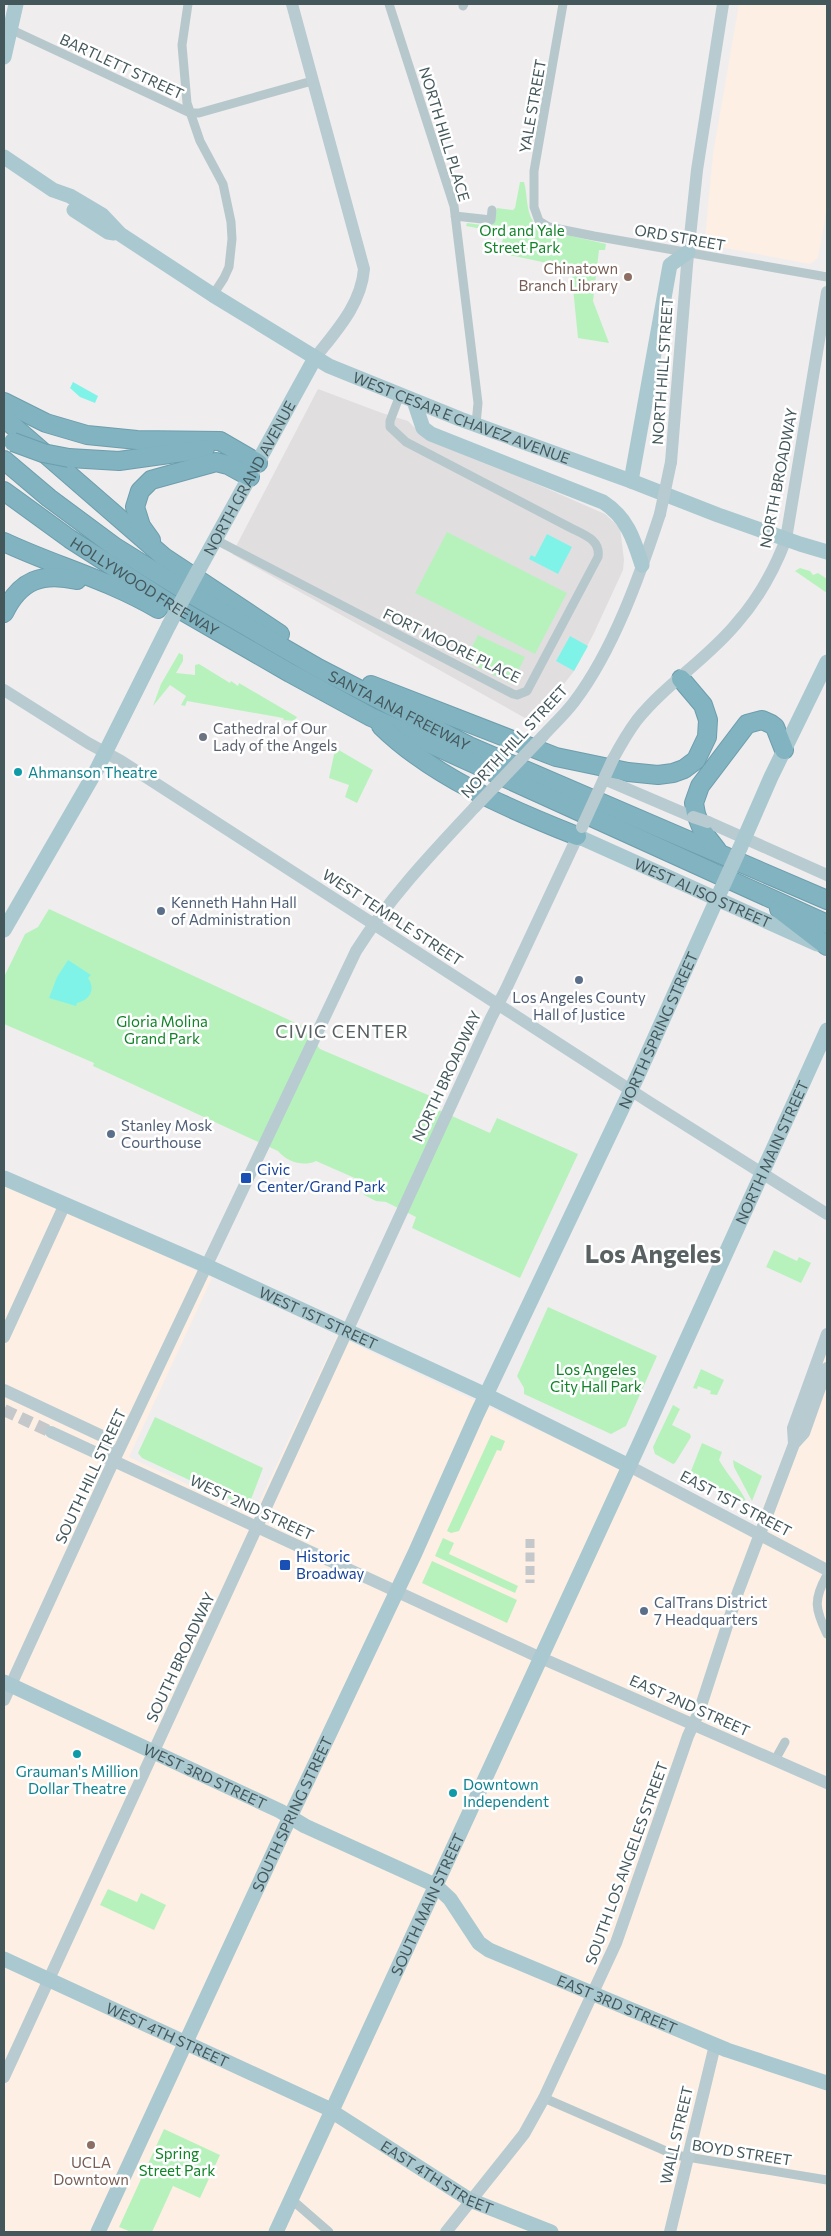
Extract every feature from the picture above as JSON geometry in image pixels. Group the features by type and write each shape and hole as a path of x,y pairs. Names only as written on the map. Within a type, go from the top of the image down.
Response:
{"highway":[{"path":"4,402 46,423 86,434 138,440 220,441 227,443 254,470"},
{"path":"4,418 124,524 191,570"},
{"path":"8,440 49,454 82,459 132,460 211,448 233,449"},
{"name":"SANTA ANA FREEWAY","path":"4,460 49,498 129,556 222,613 318,668 469,746 827,900"},
{"path":"254,470 216,462 155,478 140,491 135,507 141,526 154,543 293,643 318,668"},
{"name":"HOLLYWOOD FREEWAY","path":"4,491 106,563 290,673"},
{"path":"4,542 42,559 105,582 142,600 251,663 290,673"},
{"path":"4,613 20,588 40,578 53,576 95,585 142,600"},
{"name":"SANTA ANA FREEWAY","path":"290,673 371,717 827,924"},
{"path":"344,680 376,686 556,757 628,772 658,775 684,769 696,760 707,736 708,720 703,705 681,679"},
{"path":"371,717 401,745 430,766 466,786 579,831"},
{"path":"719,852 703,832 696,814 694,803 700,786 742,729 754,721 766,722 775,727 784,750"},
{"path":"763,896 827,948"}],"main road":[{"path":"4,57 16,4"},
{"name":"NORTH GRAND AVENUE","path":"4,930 71,817 169,625 191,570 216,540 315,358 352,309 360,293 364,269 292,4"},
{"name":"NORTH HILL STREET","path":"207,1266 337,989 356,951 373,923 402,887 574,702 593,673 624,609 642,565 660,514 671,462 688,252 700,144 723,4"},
{"name":"WEST CESAR E CHAVEZ AVENUE","path":"4,157 53,190 70,196 102,216 120,234 213,295 315,358 407,398 718,515 827,552"},
{"path":"631,481 670,265 688,252"},
{"name":"NORTH BROADWAY","path":"347,1331 613,759 637,720 722,640 749,609 770,576 786,539 827,292"},
{"path":"407,398 423,428 431,434 604,502 614,509 625,521 642,565"},
{"name":"NORTH SPRING STREET","path":"486,1395 630,1090 784,750 827,662"},
{"name":"WEST TEMPLE STREET","path":"4,690 121,762 498,1003 630,1090 827,1214"},
{"path":"604,779 729,830 742,844 827,875"},
{"name":"WEST ALISO STREET","path":"579,831 719,894 827,948"},
{"name":"NORTH MAIN STREET","path":"629,1466 827,1030"},
{"name":"WEST 1ST STREET","path":"4,1178 207,1266 486,1395 629,1466"},
{"path":"4,1337 65,1204"},
{"name":"SOUTH HILL STREET","path":"4,1700 7,1684 207,1266"},
{"name":"SOUTH BROADWAY","path":"4,2077 347,1331"},
{"path":"794,1444 793,1428 827,1334"},
{"path":"794,1444 804,1433 827,1368"},
{"path":"4,1390 102,1436 106,1440 114,1461"},
{"name":"SOUTH SPRING STREET","path":"98,2232 290,1817 397,1592 486,1395"},
{"name":"WEST 2ND STREET","path":"51,1432 540,1657"},
{"name":"SOUTH LOS ANGELES STREET","path":"446,2232 524,2134 544,2098 616,1943 702,1703 738,1592 794,1444"},
{"name":"EAST 1ST STREET","path":"629,1466 827,1570"},
{"name":"SOUTH MAIN STREET","path":"276,2232 629,1466"},
{"name":"EAST 2ND STREET","path":"540,1657 827,1782"},
{"name":"WEST 3RD STREET","path":"7,1684 435,1885"},
{"name":"EAST 3RD STREET","path":"435,1885 450,1899 472,1934 484,1946 593,1995 715,2045 827,2083"},
{"name":"WEST 4TH STREET","path":"4,1958 331,2110"},
{"name":"WALL STREET","path":"670,2232 715,2045"},
{"name":"EAST 4TH STREET","path":"331,2110 470,2200 551,2232"}],"street":[{"path":"188,4 182,45 185,91 190,113 208,160 223,184 231,222 232,240 229,267 213,295"},
{"name":"NORTH HILL PLACE","path":"389,4 452,196 478,403 476,424"},
{"name":"YALE STREET","path":"535,213 534,172 564,4"},
{"name":"BARTLETT STREET","path":"10,29 190,113 199,113 312,81"},
{"path":"455,216 491,220 492,210"},
{"name":"ORD STREET","path":"535,213 539,221 549,227 827,277"},
{"name":"FORT MOORE PLACE","path":"216,540 512,694 527,691 598,557 598,546 595,542 561,523 406,442 390,427 390,421 407,398"},
{"path":"827,1575 818,1593 816,1605 827,1634"},
{"path":"775,1760 785,1742"},
{"name":"BOYD STREET","path":"544,2098 675,2155 827,2180"},
{"path":"291,2199 329,2232"}],"shaded area":[{"path":"739,4 827,4 827,208 818,258 810,264 709,245 705,238 713,154"},
{"path":"318,389 408,421 420,433 605,514 620,528 624,560 623,570 574,671 534,723 232,554"},
{"path":"4,1182 212,1278 129,1457 253,1515 337,1336 621,1469 751,1537 827,1344 827,2232 4,2232"}],"green space":[{"name":"Ord and Yale Street Park","path":"520,182 524,182 529,214 541,229 606,244 605,250 599,250 593,301 609,343 578,338 571,268 500,253 504,233 466,226 467,223 489,226 494,222 497,208 513,210"},
{"path":"447,532 567,593 535,654 415,593"},
{"path":"800,568 810,571 813,575 818,573 827,579 827,593 795,571"},
{"path":"478,635 525,657 512,684 465,661"},
{"path":"179,653 183,655 183,661 176,673 195,675 195,665 199,664 230,683 231,681 238,686 239,683 297,717 294,721 284,720 283,718 187,701 185,706 181,705 186,696 170,685 153,706 161,684"},
{"path":"325,742 373,770 357,803 345,797 349,785 329,778 335,750 324,745"},
{"name":"Gloria Molina Grand Park","path":"49,909 300,1025 320,1049 435,1098 432,1107 490,1133 497,1118 578,1154 520,1278 412,1228 416,1217 386,1202 376,1201 364,1195 357,1179 316,1161 306,1164 291,1161 278,1151 93,1066 94,1063 4,1024 4,977 25,934 38,927"},
{"path":"774,1250 797,1261 799,1257 811,1263 801,1283 766,1267"},
{"name":"Los Angeles City Hall Park","path":"548,1307 657,1356 626,1426 611,1434 524,1394 524,1388 517,1376"},
{"path":"701,1369 724,1380 717,1395 710,1394 711,1391 698,1386 697,1389 693,1388"},
{"path":"673,1405 680,1409 672,1425 690,1434 691,1437 673,1464 655,1454 653,1447"},
{"path":"155,1417 263,1468 250,1502 245,1500 243,1505 142,1458 138,1453"},
{"path":"491,1435 505,1441 501,1451 497,1450 459,1531 451,1533 447,1531"},
{"path":"702,1443 722,1452 719,1460 747,1503 692,1474 691,1471"},
{"path":"733,1460 762,1476 752,1501 734,1467"},
{"path":"443,1538 454,1543 449,1554 518,1586 515,1593 435,1556"},
{"path":"432,1561 517,1600 507,1623 422,1583"},
{"path":"108,1889 137,1902 141,1893 166,1905 154,1930 100,1905"},
{"name":"Spring Street Park","path":"164,2129 220,2155 200,2198 173,2186 152,2232 131,2232 119,2227"}],"water":[{"path":"73,382 98,396 95,403 80,397 70,388"},
{"path":"547,534 572,547 558,574 529,559 531,555 535,557"},
{"path":"570,636 588,646 574,671 556,661"},
{"path":"68,960 91,975 88,978 91,986 90,994 82,1002 77,1003 76,1006 49,998 57,977"}],"tunnel":[{"path":"4,1410 51,1432"},
{"path":"530,1539 530,1583"}],"place":[{"name":"Chinatown Branch Library","path":"628,277"},
{"name":"Cathedral of Our Lady of the Angels","path":"203,737"},
{"name":"Ahmanson Theatre","path":"18,772"},
{"name":"Kenneth Hahn Hall of Administration","path":"161,911"},
{"name":"Los Angeles County Hall of Justice","path":"579,980"},
{"name":"Stanley Mosk Courthouse","path":"111,1134"},
{"name":"Civic Center/Grand Park","path":"246,1178"},
{"name":"Historic Broadway","path":"285,1565"},
{"name":"CalTrans District 7 Headquarters","path":"644,1611"},
{"name":"Grauman's Million Dollar Theatre","path":"77,1754"},
{"name":"Downtown Independent","path":"453,1793"},
{"name":"UCLA Downtown","path":"91,2145"}],"district":[{"name":"CIVIC CENTER","path":"342,1031"},
{"name":"Los Angeles","path":"653,1253"}]}
